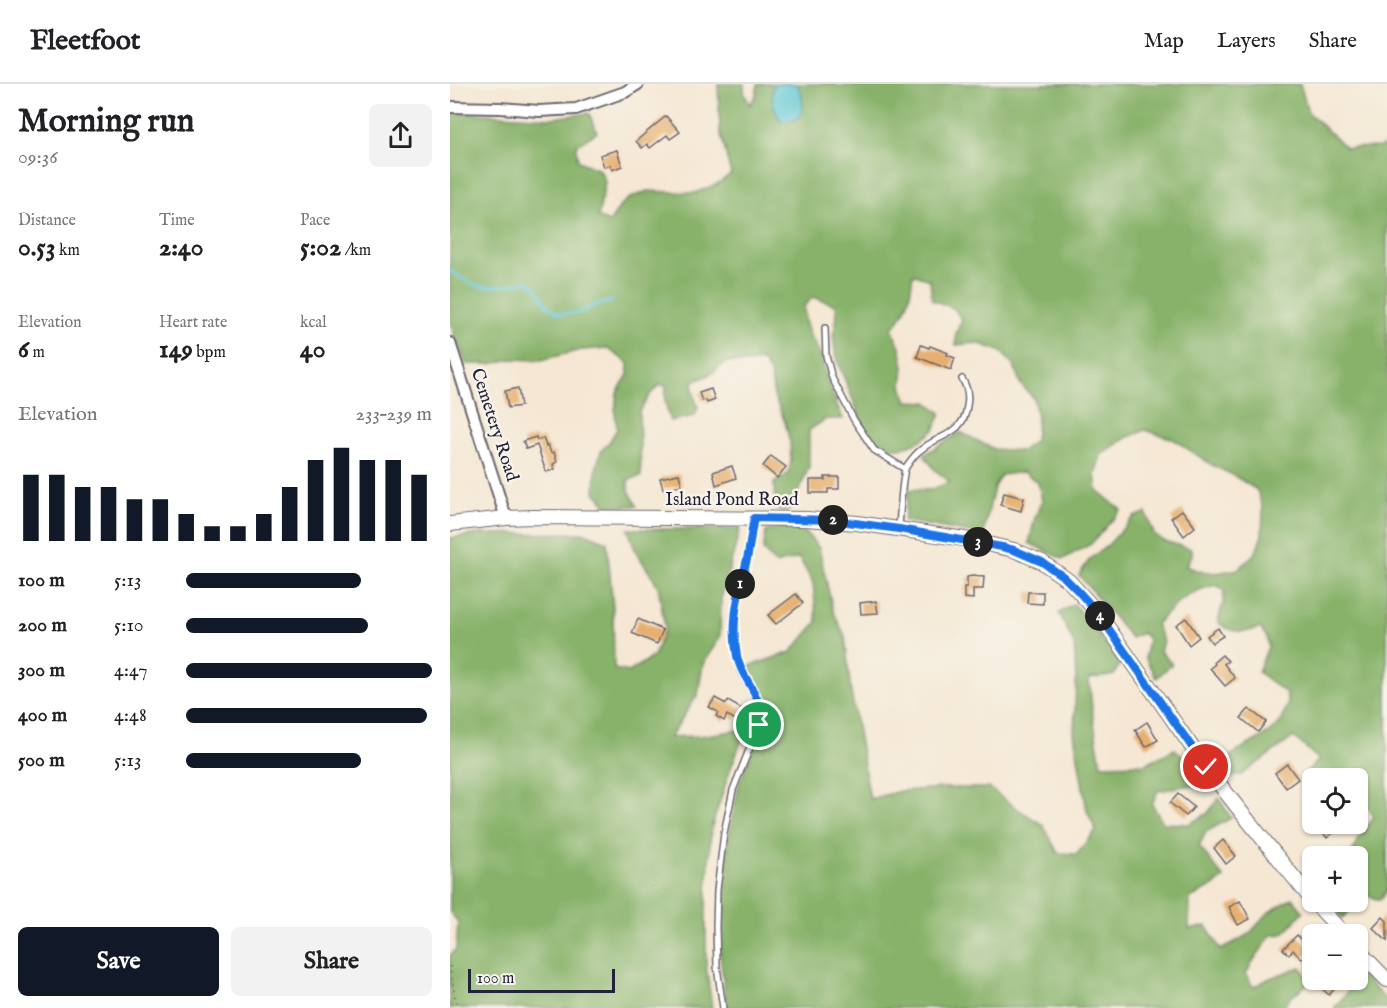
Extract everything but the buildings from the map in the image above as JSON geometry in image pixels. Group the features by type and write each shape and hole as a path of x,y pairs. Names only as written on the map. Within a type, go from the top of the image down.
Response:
{"street":[{"path":"450,107 539,111 576,109 626,92 638,84"},
{"name":"Cemetery Road","path":"450,343 506,518"},
{"name":"Island Pond Road","path":"450,524 506,518 833,520 984,543 1014,550 1042,562 1064,577 1097,612 1206,767 1302,888"},
{"name":"Island Pond Road","path":"1323,912 1335,924"},
{"path":"1368,961 1387,981"}],"lane":[{"path":"825,327 826,356 832,378 854,420 874,450 905,469"},
{"path":"899,529 905,469 921,449 953,431 963,422 968,398 967,387 962,379"},
{"path":"723,1008 717,967 716,927 717,890 724,833 733,790 759,725 758,701 740,670 734,636 734,617 754,518"}],"path":[{"path":"450,966 457,1008"}],"green space":[{"path":"718,84 744,84 744,92 750,105 756,95 758,84 900,86 921,84 1300,84 1308,112 1346,148 1380,147 1387,144 1387,889 1380,900 1368,896 1368,846 1355,846 1362,834 1368,834 1368,825 1374,817 1368,807 1368,768 1310,768 1319,760 1294,737 1241,775 1226,777 1219,766 1237,751 1269,733 1280,722 1288,704 1286,693 1258,672 1268,647 1267,637 1260,628 1248,631 1228,629 1218,622 1224,591 1216,585 1198,591 1176,604 1156,624 1163,641 1160,651 1172,664 1156,678 1145,657 1148,639 1142,633 1131,638 1079,575 1090,559 1108,545 1134,517 1146,513 1154,534 1164,541 1192,549 1192,555 1186,566 1199,571 1216,573 1239,569 1256,552 1262,535 1263,509 1257,490 1212,465 1173,439 1145,430 1126,438 1101,455 1095,475 1097,490 1121,510 1091,544 1063,559 1029,543 1042,500 1038,483 1024,472 1001,475 994,487 983,535 904,521 909,489 930,490 950,482 935,470 924,455 960,432 994,449 1021,451 1035,441 1037,419 1034,399 1020,383 1014,365 1000,351 977,343 956,345 956,333 962,320 954,308 932,300 930,280 913,274 908,303 892,328 900,347 904,367 902,386 907,401 927,402 941,413 934,430 920,441 901,448 881,447 868,436 836,358 833,336 837,317 836,305 813,297 804,306 805,321 810,336 821,355 829,385 843,419 826,419 809,430 809,467 788,511 775,509 774,483 788,474 791,462 790,442 785,422 774,396 770,373 763,361 726,362 711,374 693,382 698,408 694,416 670,421 665,402 666,386 659,385 639,412 641,476 628,480 629,490 637,506 608,507 595,492 596,469 601,451 617,429 615,412 617,393 628,375 628,363 607,348 581,350 541,360 511,359 491,364 466,364 450,323 450,112 552,118 589,113 597,132 576,146 578,161 600,170 605,182 598,218 610,222 620,206 628,199 647,191 695,193 715,185 731,174 720,131"},
{"path":"784,527 805,532 819,548 833,611 845,636 851,693 870,799 900,791 989,788 1043,825 1058,853 1077,854 1096,830 1087,811 1074,734 1076,680 1074,644 1059,613 1074,604 1120,663 1114,675 1089,679 1101,765 1145,764 1175,749 1188,761 1206,786 1185,786 1158,791 1152,804 1163,823 1189,824 1207,814 1219,798 1231,818 1206,832 1199,846 1224,878 1190,898 1189,929 1206,926 1221,950 1249,934 1269,912 1293,898 1303,912 1283,934 1271,935 1246,974 1253,987 1301,967 1302,988 1290,998 1283,1008 726,1008 720,953 722,894 728,838 739,784 761,731 762,700 744,668 791,652 817,622 813,583 799,558 775,564 763,550 766,531"},
{"path":"628,529 740,529 721,599 720,637 703,664 698,694 670,737 700,736 746,729 711,829 706,911 706,964 712,1008 450,1008 450,955 456,949 458,923 450,912 450,538 480,534 585,533 607,542 613,608 614,669 629,672 654,656 665,628 658,586 635,550"},
{"path":"1338,912 1348,912 1342,918"},
{"path":"1368,981 1387,1001 1387,1008 1334,1008 1348,991 1368,990"}],"water":[{"path":"774,84 797,84 803,104 800,115 796,119 781,121 773,103"}],"waterway":[{"path":"450,271 480,286 528,281 537,289 547,305 559,314 579,313 594,305 612,301"}],"route":[{"path":"759,725 758,701 740,670 734,636 734,617 754,518 833,520 984,543 1014,550 1050,567 1074,586 1097,612 1206,767"}]}
